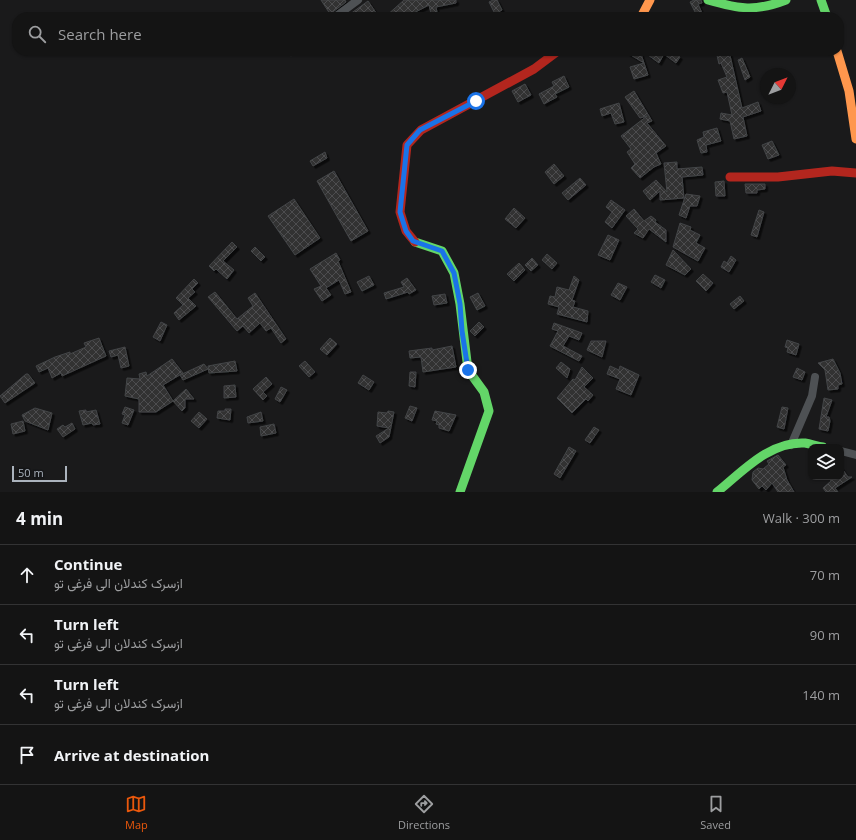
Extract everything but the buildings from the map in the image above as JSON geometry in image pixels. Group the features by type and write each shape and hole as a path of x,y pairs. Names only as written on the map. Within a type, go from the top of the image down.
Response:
{"street":[{"path":"342,12 358,0"},
{"path":"644,12 650,0"},
{"path":"708,0 752,10 767,8 786,0"},
{"path":"820,0 825,12"},
{"path":"460,492 488,411 484,392 468,370 462,331 460,304 454,273 442,251 413,241 406,231 400,212 407,145 420,130 446,118 534,69 551,56"},
{"path":"839,56 850,91 856,139"},
{"path":"730,177 778,177 832,171 856,173"},
{"path":"791,445 812,396 815,377"},
{"path":"717,492 768,451 791,445 804,443 809,444"},
{"path":"844,452 856,455"}],"traffic: fast":[{"path":"708,0 747,8 756,8 786,0"},
{"path":"821,0 825,12"},
{"path":"415,242 442,251 454,273 460,304 468,370 484,392 489,411 460,492"},
{"path":"717,492 746,467 768,452 792,444 810,444"}],"traffic: slow":[{"path":"644,12 650,0"},
{"path":"838,56 849,91 856,139"}],"traffic: jam":[{"path":"415,242 406,231 400,212 407,145 421,130 534,69 551,56"},
{"path":"730,177 778,177 832,171 856,173"}],"route":[{"path":"468,370 462,331 460,304 454,273 442,251 413,241 406,231 400,212 401,190 407,145 420,130 446,118 476,101"}]}
